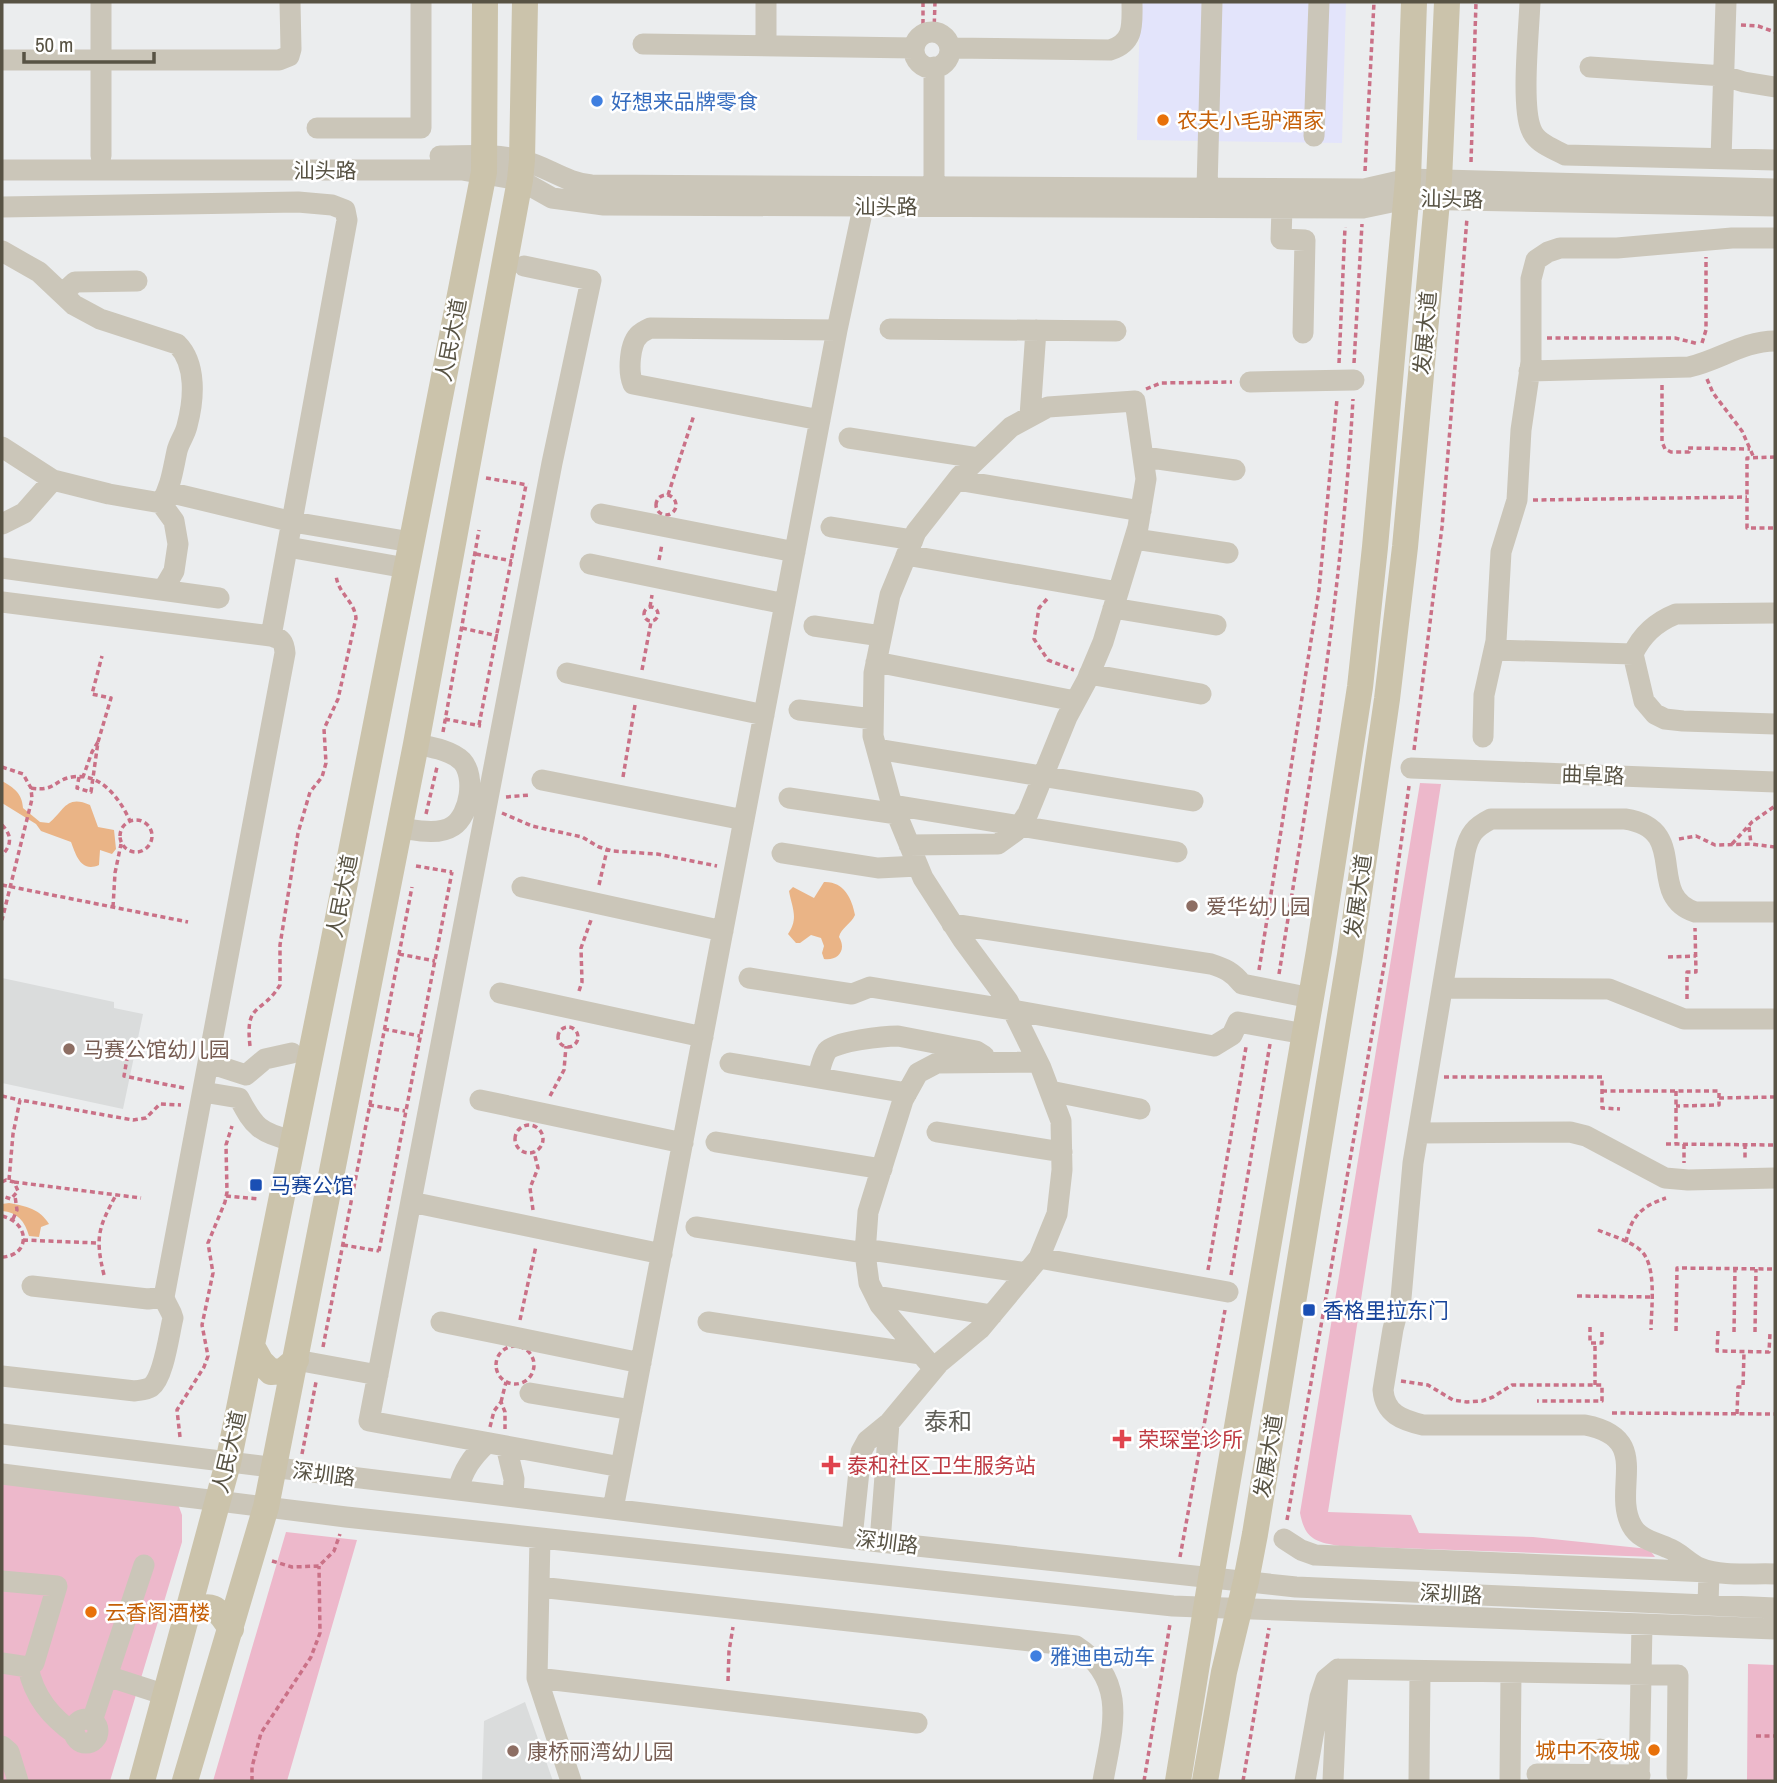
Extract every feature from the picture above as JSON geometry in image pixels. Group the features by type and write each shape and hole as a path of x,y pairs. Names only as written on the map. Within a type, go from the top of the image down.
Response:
{"main road":[{"name":"人民大道","path":"142,1781 228,1462 252,1346 285,1139 330,959 484,164 485,2"},
{"name":"人民大道","path":"185,1781 266,1507 374,966 521,170 525,2"},
{"name":"发展大道","path":"1178,1781 1311,998 1360,687 1407,189 1414,2"},
{"name":"发展大道","path":"1205,1781 1224,1672 1246,1581 1347,973 1387,699 1405,547 1439,190 1447,2"},
{"path":"330,959 374,966"},
{"path":"252,1346 261,1362 271,1372 283,1370 296,1360"},
{"path":"187,1616 199,1607 210,1607 221,1614 231,1629"}],"street":[{"path":"101,2 102,156"},
{"path":"2,60 279,60 289,56 291,49 290,2"},
{"path":"317,128 421,128 421,2"},
{"path":"766,2 766,46"},
{"path":"950,48 1110,50 1119,47 1130,36 1132,2"},
{"path":"1207,188 1212,2"},
{"path":"1314,136 1319,2"},
{"path":"1530,2 1526,101 1530,128 1539,142 1565,155 1775,160"},
{"path":"1721,159 1726,12"},
{"path":"643,44 766,46 924,38 947,39 950,48 945,62 934,68 919,62 924,38"},
{"path":"1590,67 1724,76 1775,88"},
{"path":"934,68 934,186"},
{"name":"汕头路","path":"2,157 102,156 484,164 521,170 552,198 594,204 865,195 1282,208 1358,202 1407,189 1733,196 1775,189"},
{"name":"汕头路","path":"2,170 463,170 484,164"},
{"name":"汕头路","path":"865,195 934,186 1207,188 1358,202"},
{"path":"613,1509 865,195"},
{"path":"1732,238 1733,196"},
{"name":"汕头路","path":"1733,196 1775,205"},
{"path":"2,207 298,202 332,205 345,210 347,220 271,636"},
{"path":"1282,208 1281,239 1305,240 1303,333"},
{"path":"1483,737 1485,695 1496,642 1502,552 1517,500 1521,430 1529,372 1533,267 1536,260 1548,251 1560,248 1775,238"},
{"path":"2,251 39,272 74,305 100,318 177,344 185,352 191,368 192,395 187,427 164,497 174,521 178,544 174,571 163,590"},
{"path":"524,267 591,280 537,486 533,565 501,729 478,799 462,874 456,966 369,1421 621,1467"},
{"path":"62,294 75,282 137,281"},
{"path":"820,420 633,384 629,376 634,346 638,335 650,328 837,330"},
{"path":"890,329 1116,331"},
{"path":"1030,416 1036,330"},
{"path":"1529,372 1663,369 1759,341 1775,341"},
{"path":"1250,382 1346,380"},
{"path":"852,1538 861,1452 867,1441 890,1423 927,1361 980,1329 1033,1265 1057,1214 1062,1170 1061,1121 1038,1062 1012,1010 923,878 909,845 895,810 873,736 876,662 890,595 916,532 957,480 1010,427 1048,407 1135,401 1146,479 1135,538 1089,674 1028,813 1019,826 998,844 909,845"},
{"path":"849,438 978,458"},
{"path":"2,447 53,480 109,494 164,497 411,542"},
{"path":"1144,457 1235,470"},
{"path":"2,524 24,513 53,480"},
{"path":"957,480 1141,511"},
{"path":"601,514 795,552"},
{"path":"831,527 1216,625"},
{"path":"1135,538 1228,554"},
{"path":"288,547 406,568"},
{"path":"590,564 785,604"},
{"path":"2,568 219,598"},
{"path":"2,602 271,636 280,639 285,653 164,1297 165,1304 172,1309 173,1318 159,1377 146,1390 135,1391 2,1376"},
{"path":"1775,613 1676,614 1661,620 1646,633 1633,654 1644,701 1655,714 1665,719 1775,724"},
{"path":"814,626 881,636"},
{"path":"1494,650 1633,654"},
{"path":"876,662 1076,701"},
{"path":"567,673 764,715"},
{"path":"1089,674 1201,694"},
{"path":"799,710 873,719"},
{"path":"416,744 447,752 461,760 478,799"},
{"path":"877,749 1193,801"},
{"name":"曲阜路","path":"1411,768 1775,782"},
{"path":"540,788 617,795 744,820"},
{"path":"789,798 1019,826 1177,852"},
{"path":"399,828 431,832 453,827 478,799"},
{"path":"1709,1572 1696,1567 1671,1549 1636,1533 1630,1523 1627,1506 1625,1454 1614,1436 1600,1428 1585,1425 1437,1426 1409,1422 1398,1418 1389,1409 1384,1399 1384,1378 1401,1298 1413,1163 1465,852 1468,837 1475,827 1491,819 1625,820 1648,825 1655,831 1662,845 1673,895 1686,909 1695,912 1775,912"},
{"path":"782,853 878,868 918,866"},
{"path":"522,887 723,931"},
{"path":"952,924 1211,964 1225,968 1242,984 1311,998"},
{"path":"750,978 852,994 870,988 1214,1046 1231,1035 1238,1022 1305,1034"},
{"path":"1443,988 1609,989 1687,1019 1775,1019"},
{"path":"500,993 703,1037"},
{"path":"818,1077 826,1052 833,1046 886,1036 976,1051 993,1062"},
{"path":"209,1063 246,1074 275,1055 292,1053"},
{"path":"730,1062 907,1093"},
{"path":"927,1361 880,1305 869,1283 864,1251 868,1212 907,1093 918,1073 937,1063 1038,1062"},
{"path":"1050,1091 1139,1109"},
{"path":"202,1100 239,1098 249,1119 260,1129 285,1139"},
{"path":"481,1100 683,1143"},
{"path":"937,1132 1062,1152"},
{"path":"1418,1133 1570,1132 1586,1136 1665,1178 1775,1178"},
{"path":"716,1142 882,1169"},
{"path":"411,1202 662,1254"},
{"path":"696,1227 864,1251 1033,1265 1228,1292"},
{"path":"32,1286 148,1299 164,1297"},
{"path":"876,1296 992,1315"},
{"path":"441,1322 515,1342 641,1363"},
{"path":"708,1322 927,1361"},
{"path":"296,1360 378,1375"},
{"path":"530,1393 632,1410"},
{"path":"880,1542 890,1423"},
{"name":"深圳路","path":"2,1434 880,1542 1296,1587 1775,1608"},
{"path":"458,1490 462,1474 472,1458 496,1444"},
{"path":"496,1444 514,1479 513,1497"},
{"name":"深圳路","path":"2,1474 218,1503 1172,1606 1775,1629"},
{"path":"540,1538 537,1678 571,1781"},
{"path":"1284,1539 1314,1555 1775,1574"},
{"path":"28,1667 39,1699 60,1723 75,1734 76,1726 81,1720 92,1721 144,1566"},
{"path":"1708,1605 1709,1572"},
{"path":"2,1581 57,1586 34,1663 28,1667 2,1663"},
{"path":"539,1587 1076,1646 1090,1655 1101,1672 1110,1690 1115,1713 1103,1781"},
{"path":"1537,1774 1639,1778 1642,1624"},
{"path":"1305,1781 1320,1697 1326,1679 1338,1669 1678,1675 1677,1775"},
{"path":"1333,1781 1338,1669"},
{"path":"1419,1781 1420,1671"},
{"path":"1510,1781 1511,1672"},
{"path":"107,1676 166,1695"},
{"path":"537,1678 916,1723"},
{"path":"2,1746 9,1752 18,1781"},
{"path":"1600,1749 1600,1778"}],"path":[{"path":"923,2 924,38"},
{"path":"924,38 934,2"},
{"path":"1266,989 1346,380 1374,2"},
{"path":"1284,1539 1385,960 1442,527 1469,190 1476,2"},
{"path":"1726,12 1775,32"},
{"path":"1266,989 1326,670 1350,442 1346,380 1358,202"},
{"path":"1707,240 1704,357 1713,393 1742,431 1754,458"},
{"path":"1531,338 1675,338 1704,357"},
{"path":"1663,369 1662,442 1665,449 1671,452 1689,452 1689,448 1750,449"},
{"path":"1135,401 1144,390 1161,383 1250,382"},
{"path":"668,495 700,397"},
{"path":"1775,457 1747,458 1747,528 1775,528"},
{"path":"479,725 511,561 537,486 485,478"},
{"path":"668,495 675,501 676,507 670,514 664,515 658,511 657,501 668,495"},
{"path":"1517,500 1747,497"},
{"path":"476,554 533,565"},
{"path":"251,1069 248,1024 250,1017 280,985 280,945 298,833 310,792 323,777 326,763 324,729 338,699 356,618 355,610 337,585 336,555"},
{"path":"1055,595 1045,600 1039,608 1034,639 1048,660 1089,674"},
{"path":"650,607 657,610 658,614 657,619 651,622 646,620 643,613 650,607"},
{"path":"617,795 651,622"},
{"path":"462,628 518,640"},
{"path":"98,742 77,788 91,792 98,742 111,698 92,694 102,656"},
{"path":"446,719 501,729"},
{"path":"2,766 23,774 31,788 30,815 2,920"},
{"path":"31,788 46,790 70,777 94,780 114,794 130,821"},
{"path":"478,799 509,796 540,788"},
{"path":"478,799 506,816 532,826 582,837 607,850 657,854 735,870"},
{"path":"1730,845 1761,814 1775,806"},
{"path":"113,907 122,827 130,821 138,820 145,823 152,836 145,850 136,853 121,844"},
{"path":"2,825 11,839 8,849 2,855"},
{"path":"1749,825 1751,844"},
{"path":"1662,845 1690,835 1715,845 1751,844 1775,847"},
{"path":"574,1009 582,982 581,948 607,850"},
{"path":"379,1251 435,961 462,874 416,866"},
{"path":"2,885 188,922"},
{"path":"1687,1019 1687,972 1696,972 1695,912"},
{"path":"399,954 456,966"},
{"path":"1668,957 1696,956"},
{"path":"1205,1288 1250,1025"},
{"path":"570,1027 576,1030 578,1039 572,1046 566,1046 559,1040 559,1033 570,1027"},
{"path":"384,1029 442,1040"},
{"path":"1177,1574 1272,1029"},
{"path":"547,1114 551,1095 564,1070 566,1046"},
{"path":"202,1100 124,1076 129,1047 209,1063"},
{"path":"1428,1077 1602,1077 1602,1108 1620,1109"},
{"path":"1602,1091 1719,1091 1719,1105 1676,1106"},
{"path":"1676,1091 1676,1144"},
{"path":"2,1096 133,1120 146,1118 160,1104 202,1100"},
{"path":"1719,1098 1775,1097"},
{"path":"2,1196 11,1199 18,1191 12,1181 13,1134 20,1100"},
{"path":"369,1105 428,1115"},
{"path":"181,1456 177,1410 208,1356 202,1325 213,1273 208,1243 222,1215 226,1196 226,1145 229,1132 243,1107"},
{"path":"531,1125 542,1133 542,1145 534,1152 521,1151 515,1144 515,1134 522,1126 531,1125"},
{"path":"1666,1144 1775,1145"},
{"path":"515,1342 531,1354 535,1366 530,1378 525,1382 512,1384 506,1382 498,1373 496,1362 502,1351 515,1342 533,1266 537,1228 530,1188 538,1168 534,1152"},
{"path":"2,1182 12,1181 141,1198"},
{"path":"108,1295 98,1243 100,1228 116,1195"},
{"path":"13,1219 17,1210 15,1196"},
{"path":"226,1196 265,1199"},
{"path":"1626,1242 1628,1232 1641,1210 1648,1204 1678,1197"},
{"path":"2,1216 13,1219 20,1225 23,1240 16,1253 2,1257"},
{"path":"1598,1230 1641,1250 1647,1259 1650,1268 1651,1330"},
{"path":"23,1240 98,1243"},
{"path":"343,1245 401,1254"},
{"path":"1676,1331 1678,1268 1775,1269"},
{"path":"1734,1332 1735,1268"},
{"path":"1755,1332 1756,1269"},
{"path":"1577,1296 1651,1297"},
{"path":"1590,1327 1590,1343 1602,1343 1602,1329"},
{"path":"1718,1331 1717,1351 1769,1352 1770,1333"},
{"path":"1595,1343 1595,1385"},
{"path":"1737,1414 1738,1387 1743,1387 1744,1352"},
{"path":"1384,1378 1428,1385 1453,1400 1467,1402 1493,1397 1512,1385 1602,1385 1602,1401 1537,1401"},
{"path":"496,1444 494,1411 501,1402 506,1382"},
{"path":"496,1444 505,1412 501,1402"},
{"path":"1609,1413 1775,1414"},
{"path":"251,1781 261,1733 311,1657 320,1633 319,1566 334,1550 346,1517"},
{"path":"253,1556 292,1567 319,1566"},
{"path":"1144,1781 1172,1606"},
{"path":"730,1701 727,1671 737,1609"},
{"path":"1243,1781 1273,1610"},
{"path":"1756,1736 1775,1736"}],"shaded area":[{"path":"1140,2 1346,2 1342,143 1137,140"},
{"path":"2,781 17,792 23,808 40,822 49,823 70,803 76,801 90,805 98,827 114,830 116,849 112,854 100,850 99,865 84,865 77,857 71,842 41,831 36,824 2,803"},
{"path":"1420,783 1441,784 1328,1512 1411,1515 1419,1533 1533,1537 1649,1549 1655,1557 1340,1546 1312,1538 1302,1522 1300,1513"},
{"path":"824,882 836,884 846,892 855,915 840,934 840,954 829,959 824,959 821,938 811,935 796,943 788,934 794,918 789,891 793,887 814,898"},
{"name":"马赛公馆幼儿园","path":"2,978 114,1002 114,1008 143,1014 123,1109 2,1083"},
{"path":"9,1203 32,1209 45,1219 49,1224 41,1227 39,1237 29,1236 20,1218 2,1211 2,1204"},
{"path":"2,1477 175,1496 182,1515 182,1542 110,1781 2,1781"},
{"path":"286,1532 357,1540 287,1781 213,1781"},
{"path":"1748,1664 1775,1665 1775,1781 1747,1781"},
{"name":"康桥丽湾幼儿园","path":"525,1702 553,1781 482,1781 484,1721"}],"place":[{"name":"好想来品牌零食","path":"597,101"},
{"name":"农夫小毛驴酒家","path":"1163,120"},
{"name":"爱华幼儿园","path":"1192,906"},
{"name":"马赛公馆幼儿园","path":"69,1049"},
{"name":"马赛公馆","path":"256,1185"},
{"name":"香格里拉东门","path":"1309,1310"},
{"name":"荣琛堂诊所","path":"1122,1439"},
{"name":"泰和社区卫生服务站","path":"831,1465"},
{"name":"云香阁酒楼","path":"91,1612"},
{"name":"雅迪电动车","path":"1036,1656"},
{"name":"城中不夜城","path":"1654,1750"},
{"name":"康桥丽湾幼儿园","path":"513,1751"}],"district":[{"name":"泰和","path":"948,1421"}]}
